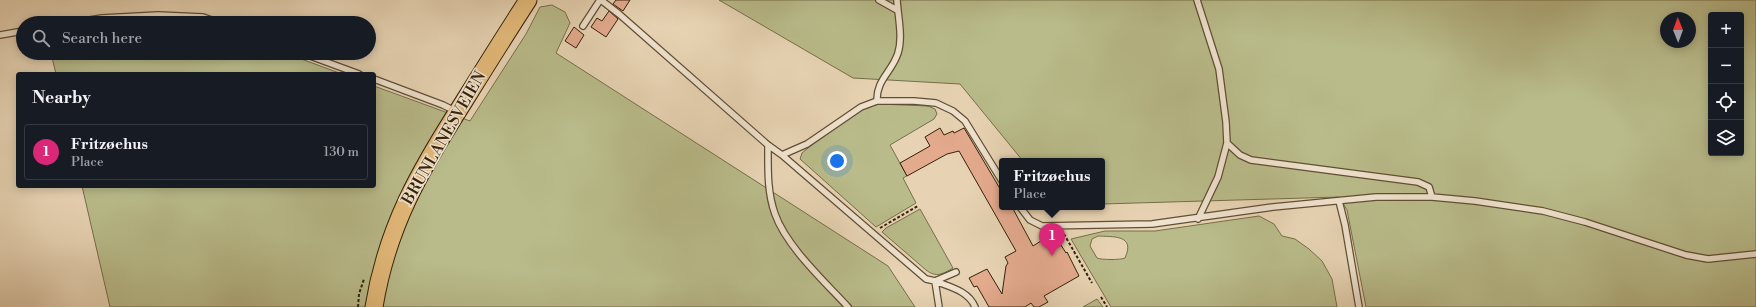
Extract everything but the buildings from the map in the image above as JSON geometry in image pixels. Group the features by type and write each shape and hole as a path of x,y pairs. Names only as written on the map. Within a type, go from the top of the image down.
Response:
{"main road":[{"name":"BRUNLANESVEIEN","path":"374,307 381,269 394,227 408,195 426,162 528,0"}],"lane":[{"path":"584,26 601,0 619,14 768,145 782,155 926,279 935,281 966,294 972,299 975,307"},
{"path":"879,0 897,10"},
{"path":"877,101 876,92 898,54 900,42 897,0"},
{"path":"1198,0 1219,69 1226,122 1227,143 1218,177 1198,219"},
{"path":"139,16 180,16"},
{"path":"0,35 16,32"},
{"path":"321,60 354,72"},
{"path":"376,80 444,105 457,112"},
{"path":"782,155 807,144 861,107 877,101 893,100 936,103 953,111 965,121 999,176"},
{"path":"1227,143 1240,156 1251,160 1418,182 1429,187 1432,197"},
{"path":"768,145 768,174 775,215 790,241 848,307"},
{"path":"1022,210 1030,220 1042,226 1152,224 1198,219 1273,207 1376,198 1432,197 1475,201 1543,211 1585,222 1686,255 1708,259 1756,254"},
{"path":"1339,201 1345,225 1359,307"},
{"path":"935,281 956,272"},
{"path":"935,281 939,307"}],"path":[{"path":"874,234 882,227 918,206"},
{"path":"1059,226 1092,283"},
{"path":"1101,296 1107,307"}],"green space":[{"path":"719,0 1756,0 1756,307 1366,307 1347,210 1339,197 1105,204 1105,158 1021,158 960,84 853,78"},
{"path":"552,5 565,12 570,23 556,53 888,266 915,307 110,307 82,188 376,188 376,87 470,121 526,34 540,7"},
{"path":"53,60 304,60 337,72 56,72"},
{"path":"878,104 928,106 935,109 937,114 934,119 890,145 907,176 903,178 916,203 876,227 800,159 802,153 808,148 860,110"},
{"path":"920,209 953,268 940,274 933,274 926,270 882,232 886,228"},
{"path":"1259,216 1274,224 1282,236 1295,239 1322,261 1332,279 1337,307 1111,307 1071,239 1105,231 1155,231","holes":["1098,236 1116,237 1125,241 1128,250 1125,258 1111,260 1097,258 1090,246 1092,239"]},
{"path":"1097,299 1103,307 1083,307"}],"place":[{"name":"Fritzøehus","path":"1052,256"}]}
